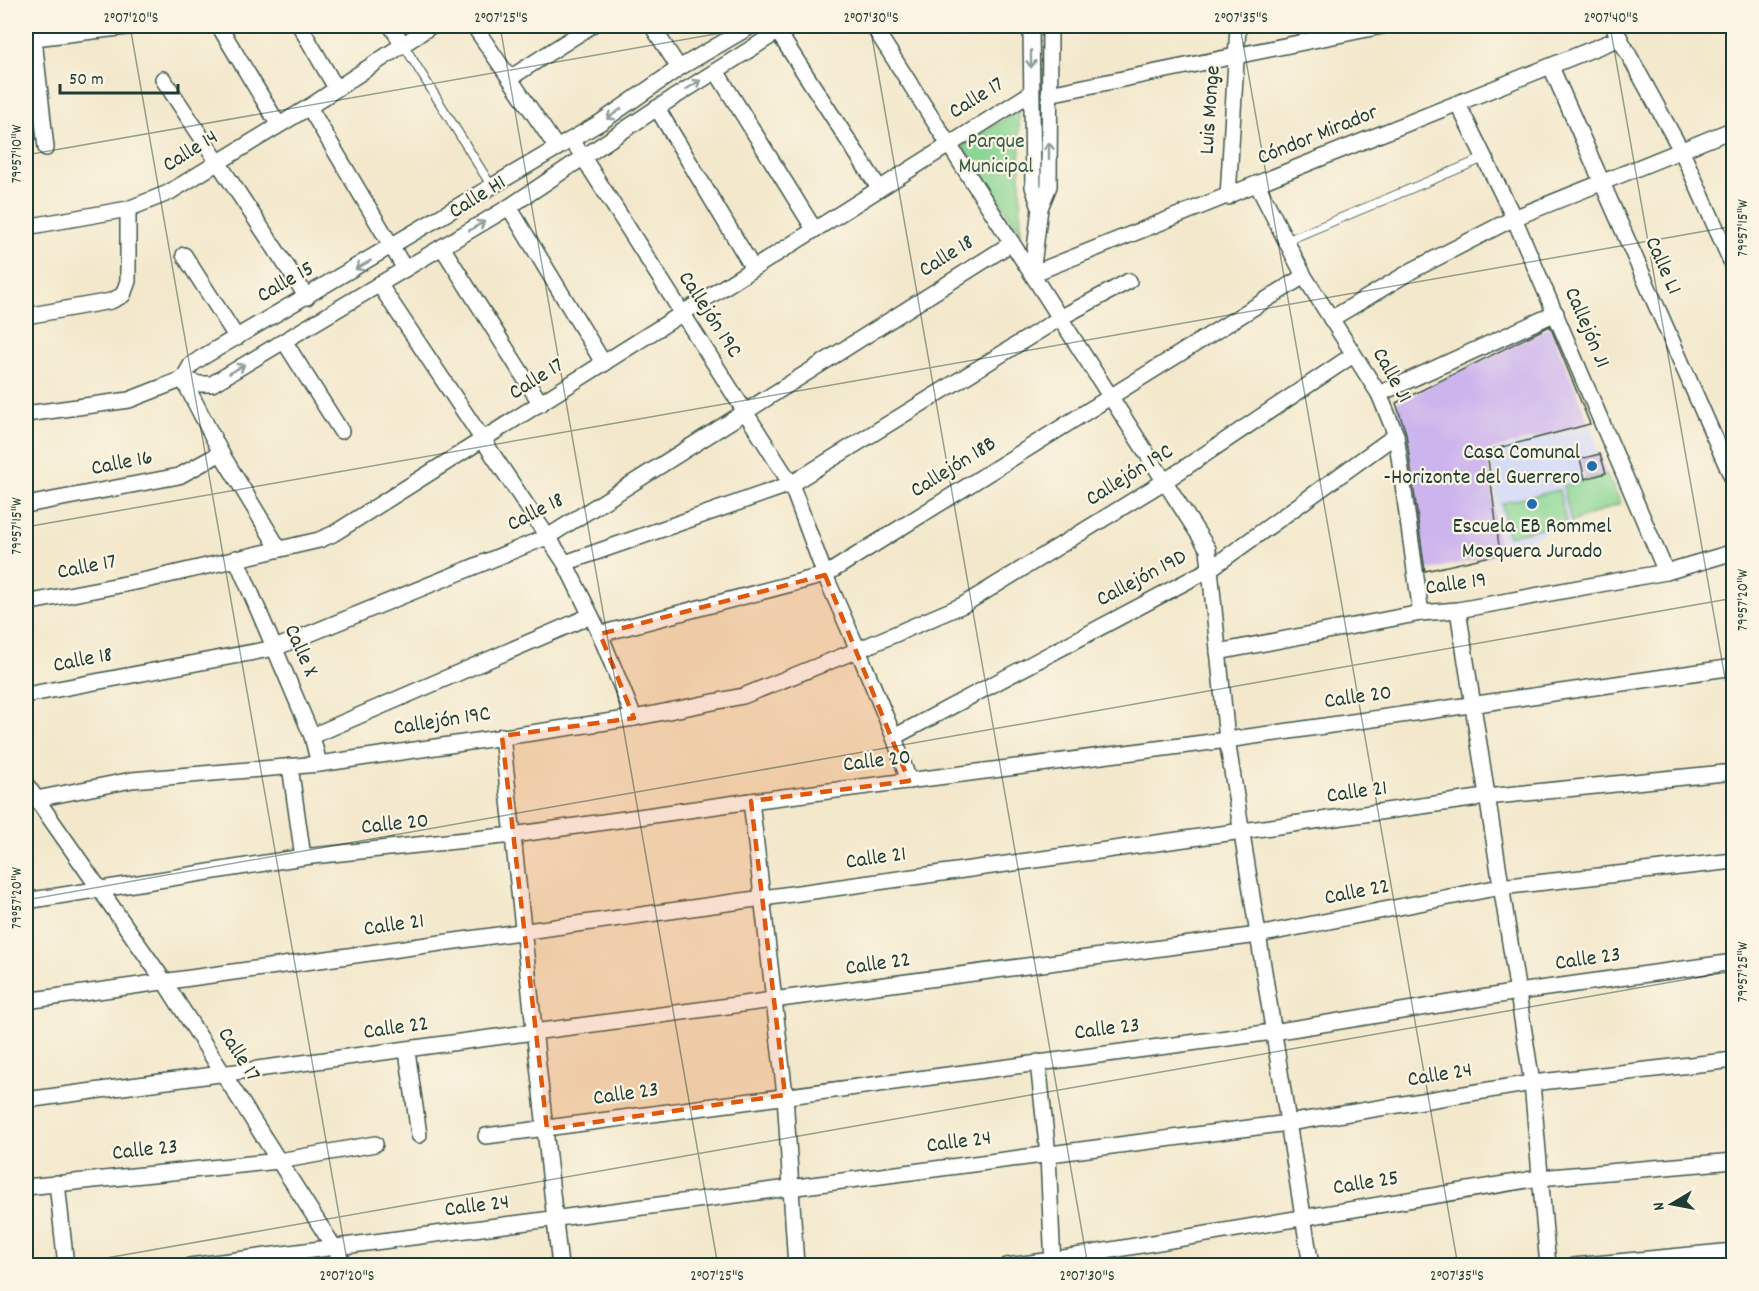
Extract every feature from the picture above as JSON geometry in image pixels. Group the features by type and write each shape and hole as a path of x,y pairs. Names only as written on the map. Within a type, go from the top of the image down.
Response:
{"street":[{"path":"46,148 30,39 135,26"},
{"path":"219,26 278,124"},
{"path":"300,26 336,87"},
{"path":"391,26 402,43"},
{"name":"Calle 14","path":"26,227 128,209 168,193 309,107 402,43 431,26"},
{"path":"474,26 557,148 746,27"},
{"path":"510,78 591,26"},
{"path":"652,26 680,68"},
{"path":"873,26 1208,549 1227,740 1311,1266"},
{"path":"1030,26 1033,188 1040,208"},
{"path":"1032,274 1040,208 1049,186 1050,26"},
{"name":"Luis Monge","path":"1228,197 1238,57 1238,26"},
{"path":"1049,94 1382,26"},
{"path":"782,29 879,188"},
{"name":"Calle H1","path":"183,379 199,384 212,384 509,207 657,108 782,29"},
{"path":"1617,32 1682,152 1734,268"},
{"name":"Cóndor Mirador","path":"1032,274 1551,67 1617,32"},
{"name":"Calle L1","path":"1551,67 1734,482"},
{"path":"716,71 814,229"},
{"path":"163,79 307,297"},
{"name":"Calle 17","path":"26,603 151,579 333,534 948,143 1031,93"},
{"name":"Callejón J1","path":"1458,104 1514,218 1666,572"},
{"path":"309,107 405,269"},
{"path":"657,108 753,268"},
{"path":"1331,319 1413,270 1514,218 1682,152 1734,129"},
{"name":"Callejón 19C","path":"572,140 791,484 825,575 858,650"},
{"name":"Calle 15","path":"26,414 129,400 183,379 191,365 392,248 557,148"},
{"name":"Calle J1","path":"1257,184 1304,276 1379,394 1396,435 1421,613"},
{"path":"509,207 603,364"},
{"path":"26,316 111,301 123,295 128,281 128,209"},
{"name":"Calle 18","path":"26,695 275,648 549,536 1012,243"},
{"path":"442,247 540,404"},
{"path":"184,255 237,338"},
{"name":"Callejón 18B","path":"600,634 825,575 1304,276"},
{"path":"565,563 791,484 1060,318 1129,281"},
{"path":"379,284 565,563 600,634 634,718"},
{"path":"1379,394 1556,313"},
{"path":"284,341 341,431"},
{"name":"Callejón 19C","path":"30,801 132,780 319,764 634,718 743,696 963,605 1165,482 1353,355"},
{"path":"183,379 221,453 279,549"},
{"name":"Callejón 19D","path":"894,737 1210,569 1396,435"},
{"name":"Calle 16","path":"26,505 179,476 221,453"},
{"name":"Calle 19","path":"1218,652 1421,613 1458,610 1666,572 1734,552"},
{"name":"Calle X","path":"236,558 312,736 319,764"},
{"path":"1458,610 1532,1083 1548,1266"},
{"path":"312,736 590,616"},
{"path":"858,650 894,737 909,781"},
{"name":"Calle 20","path":"26,901 102,891 303,857 513,836 751,801 1227,740 1734,667"},
{"path":"502,736 547,1129 560,1266"},
{"path":"290,766 303,857"},
{"name":"Calle 21","path":"26,1001 1486,797 1734,772"},
{"name":"Calle 17","path":"26,784 30,801 102,891 164,981 346,1266"},
{"path":"751,801 785,1095 796,1266"},
{"name":"Calle 22","path":"26,1100 774,1002 1258,935 1500,887 1734,861"},
{"name":"Calle 23","path":"486,1136 1273,1032 1518,992 1734,962"},
{"path":"407,1051 419,1135"},
{"name":"Calle 24","path":"190,1266 1288,1123 1532,1083 1734,1060"},
{"path":"1038,1062 1048,1155 1052,1263"},
{"name":"Calle 23","path":"26,1187 279,1161 375,1144"},
{"name":"Calle 25","path":"1007,1266 1052,1263 1303,1217 1539,1178 1734,1161"},
{"path":"57,1183 66,1266"},
{"path":"1574,1266 1734,1251"}],"lane":[{"path":"402,43 493,188"},
{"path":"1285,242 1484,158"}],"highlighted area":[{"path":"825,575 909,781 751,801 785,1095 547,1129 502,736 634,718 600,634"}],"shaded area":[{"name":"Escuela EB Rommel Mosquera Jurado","path":"1591,425 1599,453 1579,459 1584,479 1562,486 1571,522 1502,551 1490,452"}],"green space":[{"name":"Parque Municipal","path":"1019,110 1021,232 962,146"},
{"path":"1606,474 1621,503 1571,522 1563,486"},
{"path":"1559,490 1566,522 1508,536 1502,503"}],"building":[{"path":"1550,326 1590,424 1487,451 1500,554 1425,571 1406,433 1396,403"},
{"name":"Casa Comunal -Horizonte del Guerrero","path":"1600,454 1606,473 1585,479 1580,459"}],"place":[{"name":"Casa Comunal -Horizonte del Guerrero","path":"1592,466"},
{"name":"Escuela EB Rommel Mosquera Jurado","path":"1532,504"}]}
